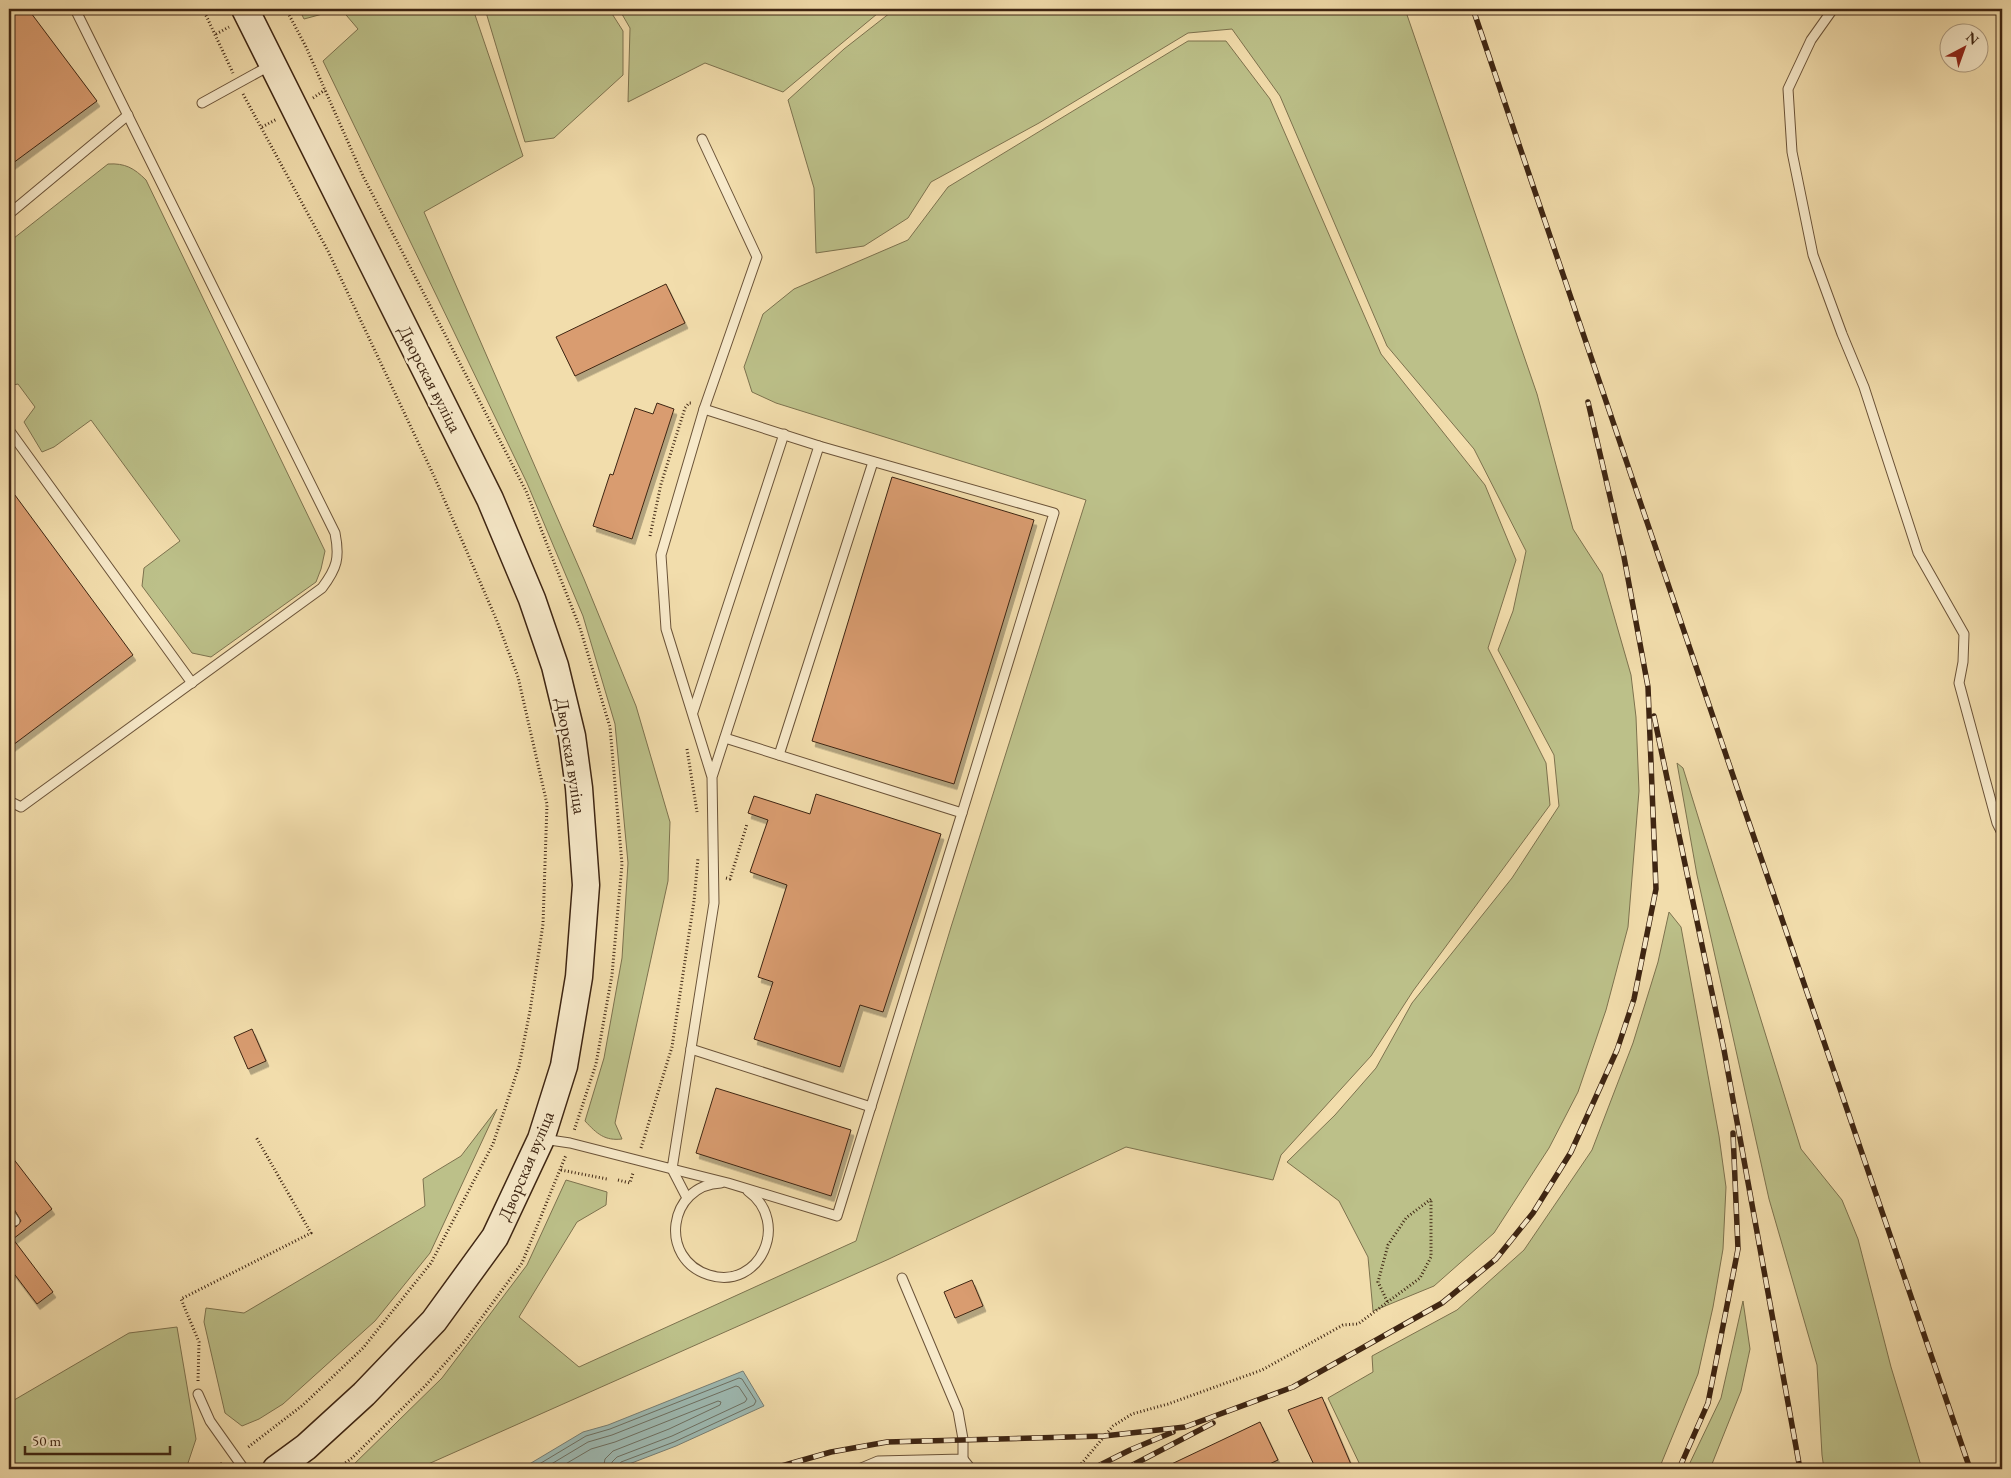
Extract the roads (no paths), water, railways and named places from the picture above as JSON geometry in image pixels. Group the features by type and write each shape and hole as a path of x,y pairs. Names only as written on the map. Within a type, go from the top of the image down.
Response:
{"street":[{"name":"Дворская вуліца","path":"244,9 490,499 532,599 557,675 572,736 578,779 586,884 579,977 564,1066 541,1139 495,1237 434,1321 364,1394 306,1447 276,1469"}],"lane":[{"path":"9,801 21,807 322,588 334,573 339,551 335,532 75,9"},
{"path":"1833,9 1811,40 1788,89 1792,152 1814,255 1842,334 1864,387 1918,553 1964,634 1963,662 1959,683 1997,823 2002,833"},
{"path":"202,103 272,65"},
{"path":"9,214 128,115"},
{"path":"687,1198 672,1169 714,903 712,777 666,629 661,555 704,408 757,257 702,139"},
{"path":"541,1139 570,1143 728,1183 837,1216 1054,513 819,446 704,408"},
{"path":"9,430 192,683"},
{"path":"692,712 784,434"},
{"path":"712,777 819,446"},
{"path":"779,755 873,462"},
{"path":"725,738 962,812"},
{"path":"691,1049 871,1107"},
{"path":"728,1183 713,1183 699,1188 687,1198 678,1212 675,1227 677,1243 684,1257 695,1269 710,1275 726,1277 741,1273 754,1264 764,1252 769,1237 769,1222 764,1208 755,1196 743,1187"},
{"path":"9,1212 15,1221"},
{"path":"902,1278 958,1411 963,1439 963,1459 971,1469"},
{"path":"198,1394 210,1421 244,1469"},
{"path":"860,1469 878,1461 963,1459"}],"water":[{"path":"743,1371 764,1406 676,1446 616,1469 521,1469 583,1432 608,1425"}],"railway":[{"path":"1473,9 1970,1469"},
{"path":"771,1469 831,1452 887,1442 1104,1436 1185,1427 1293,1387 1442,1303 1496,1259 1533,1213 1571,1152 1617,1050 1634,999 1656,889 1648,687 1624,557 1588,402"},
{"path":"1654,716 1724,1050 1800,1469"},
{"path":"1679,1469 1708,1403 1738,1249 1733,1133"},
{"path":"1125,1469 1213,1423"},
{"path":"1092,1469 1173,1432"}]}
